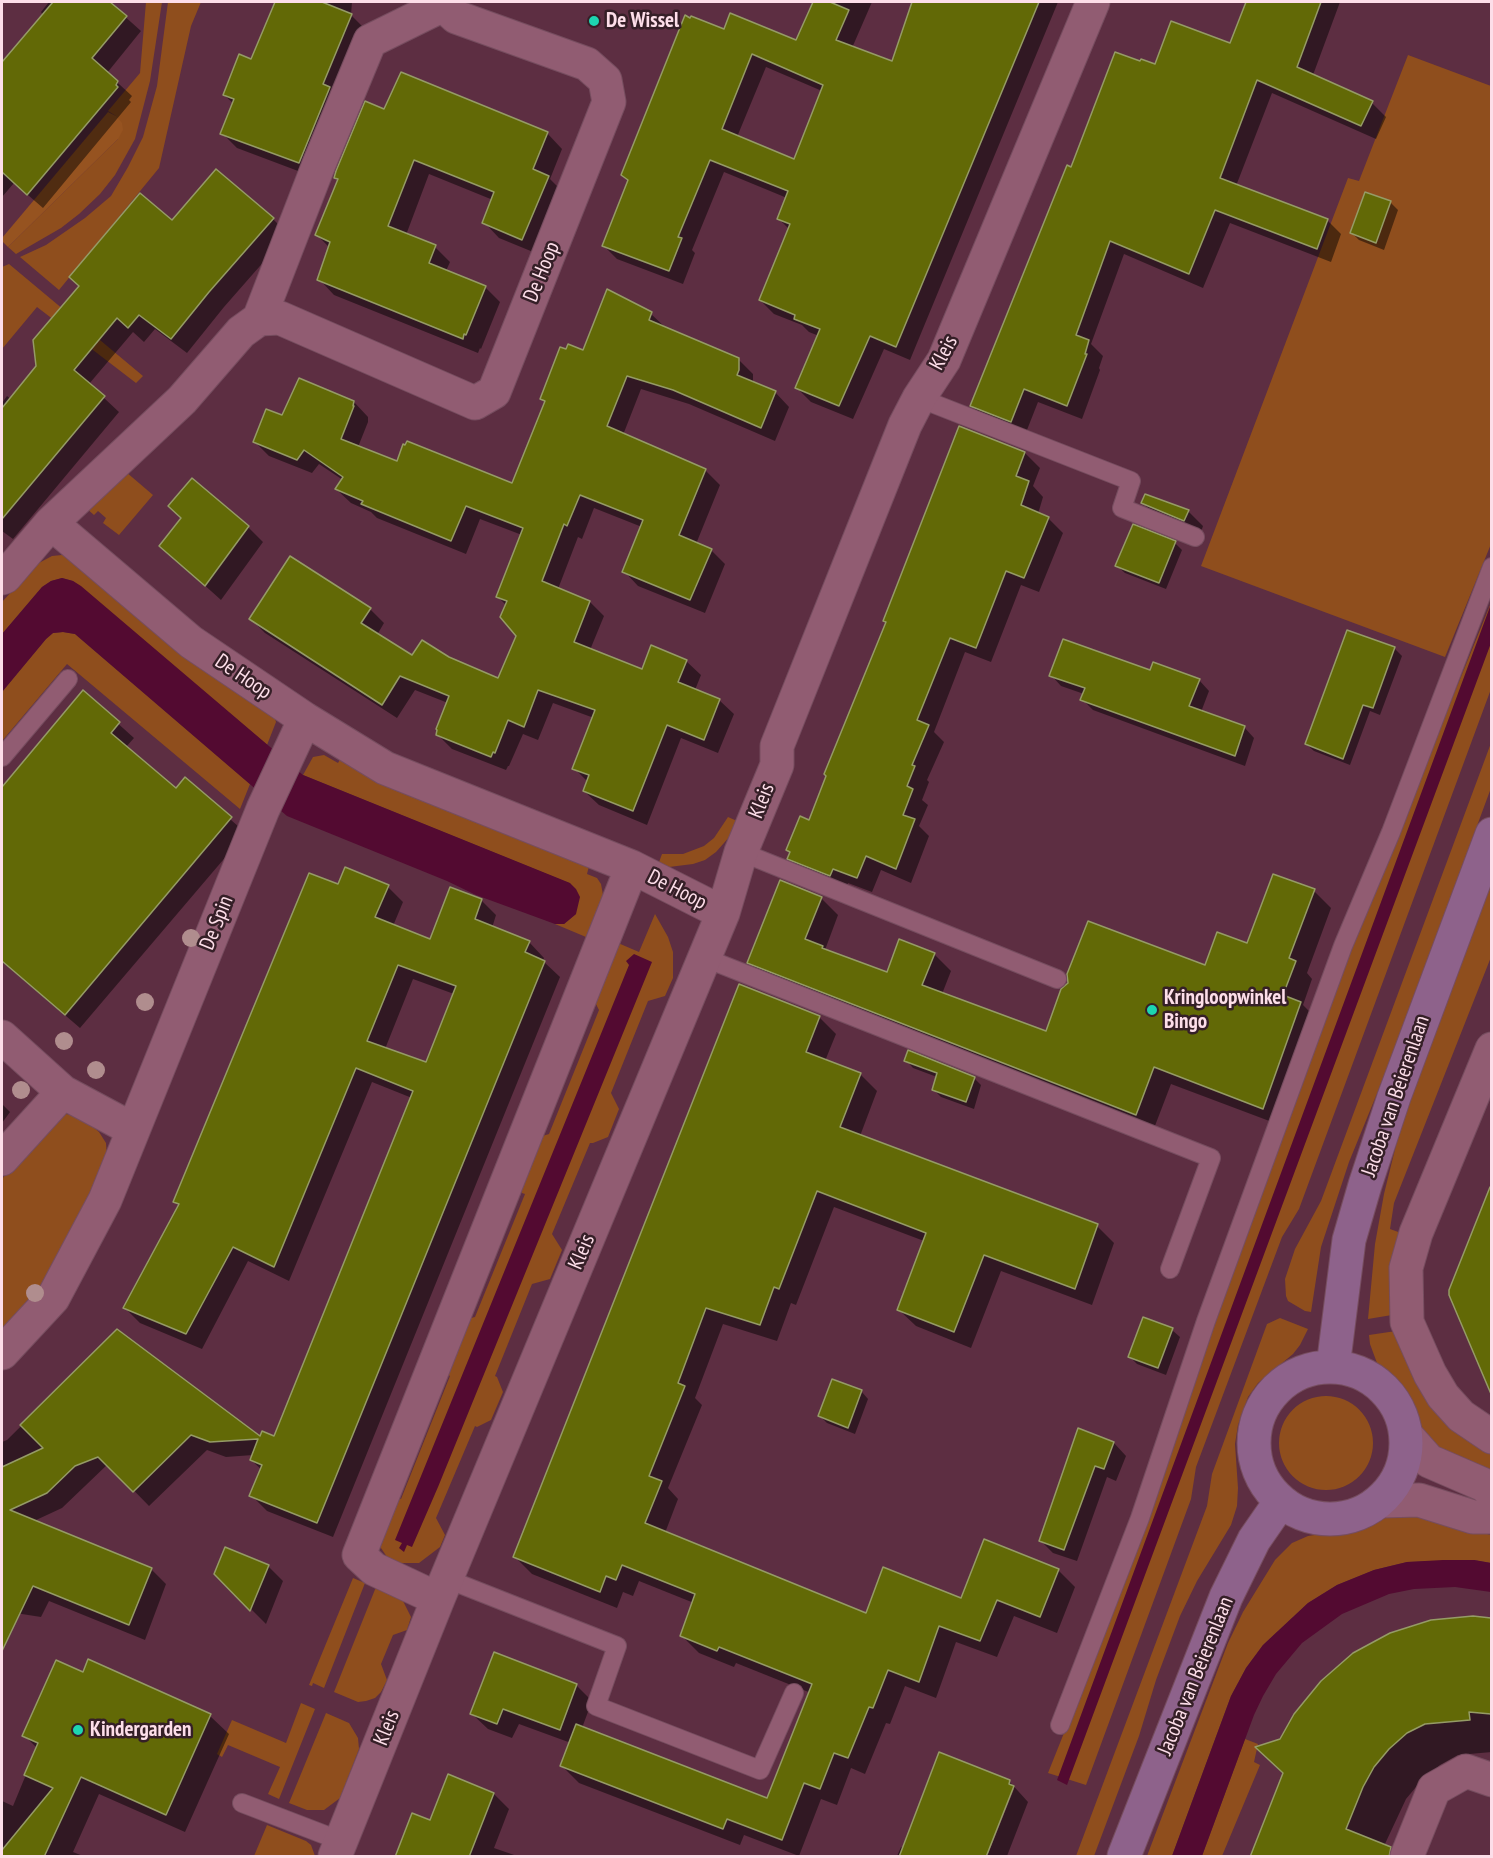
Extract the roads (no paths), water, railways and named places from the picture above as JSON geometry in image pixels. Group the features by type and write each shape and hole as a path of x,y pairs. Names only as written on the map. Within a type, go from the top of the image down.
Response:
{"main road":[{"name":"Jacoba van Beierenlaan","path":"1333,1367 1349,1240 1362,1196 1394,1097 1491,834"},
{"path":"1333,1367 1358,1372 1379,1384 1395,1402 1406,1435 1406,1452 1398,1479 1381,1501 1360,1514 1336,1520 1312,1518 1281,1502 1268,1489 1256,1463 1254,1435 1262,1407 1280,1385 1305,1371 1333,1367"},
{"name":"Jacoba van Beierenlaan","path":"1124,1857 1226,1597 1254,1540 1281,1502"}],"street":[{"name":"De Hoop","path":"259,319 318,164 370,41 443,3 456,17 587,64 605,80 609,102 494,392 475,403 280,318 259,319 241,332 182,400 51,523 298,733 632,867 723,913"},
{"name":"Kleis","path":"338,1849 442,1589 723,913 741,852 777,765 777,746 905,425 919,398 944,360 1095,3"},
{"path":"2,578 51,523"},
{"name":"De Spin","path":"2,1353 53,1298 105,1200 263,808 298,733"},
{"path":"442,1589 374,1569 359,1555 632,867"},
{"path":"2,1037 63,1092 132,1129"},
{"path":"1491,1049 1416,1233 1406,1268 1407,1322 1430,1374 1443,1396 1461,1416 1491,1437"},
{"path":"2,1159 63,1092"},
{"path":"1406,1435 1429,1461 1482,1484 1491,1491"},
{"path":"1381,1501 1419,1500 1473,1517 1491,1516"},
{"path":"1407,1857 1434,1789 1466,1771 1491,1780"}],"lane":[{"path":"919,398 1131,481 1122,508 1195,537"},
{"path":"1060,1725 1140,1518 1206,1321 1343,946 1391,832 1491,567"},
{"path":"2,757 69,679"},
{"path":"741,852 1057,979"},
{"path":"705,958 1211,1158 1170,1269"},
{"path":"442,1589 617,1646 596,1706 760,1770 794,1693"},
{"path":"242,1803 338,1849"}],"place":[{"name":"De Wissel","path":"594,21"},
{"name":"Kringloopwinkel Bingo","path":"1152,1010"},
{"name":"Kindergarden","path":"78,1730"}]}
